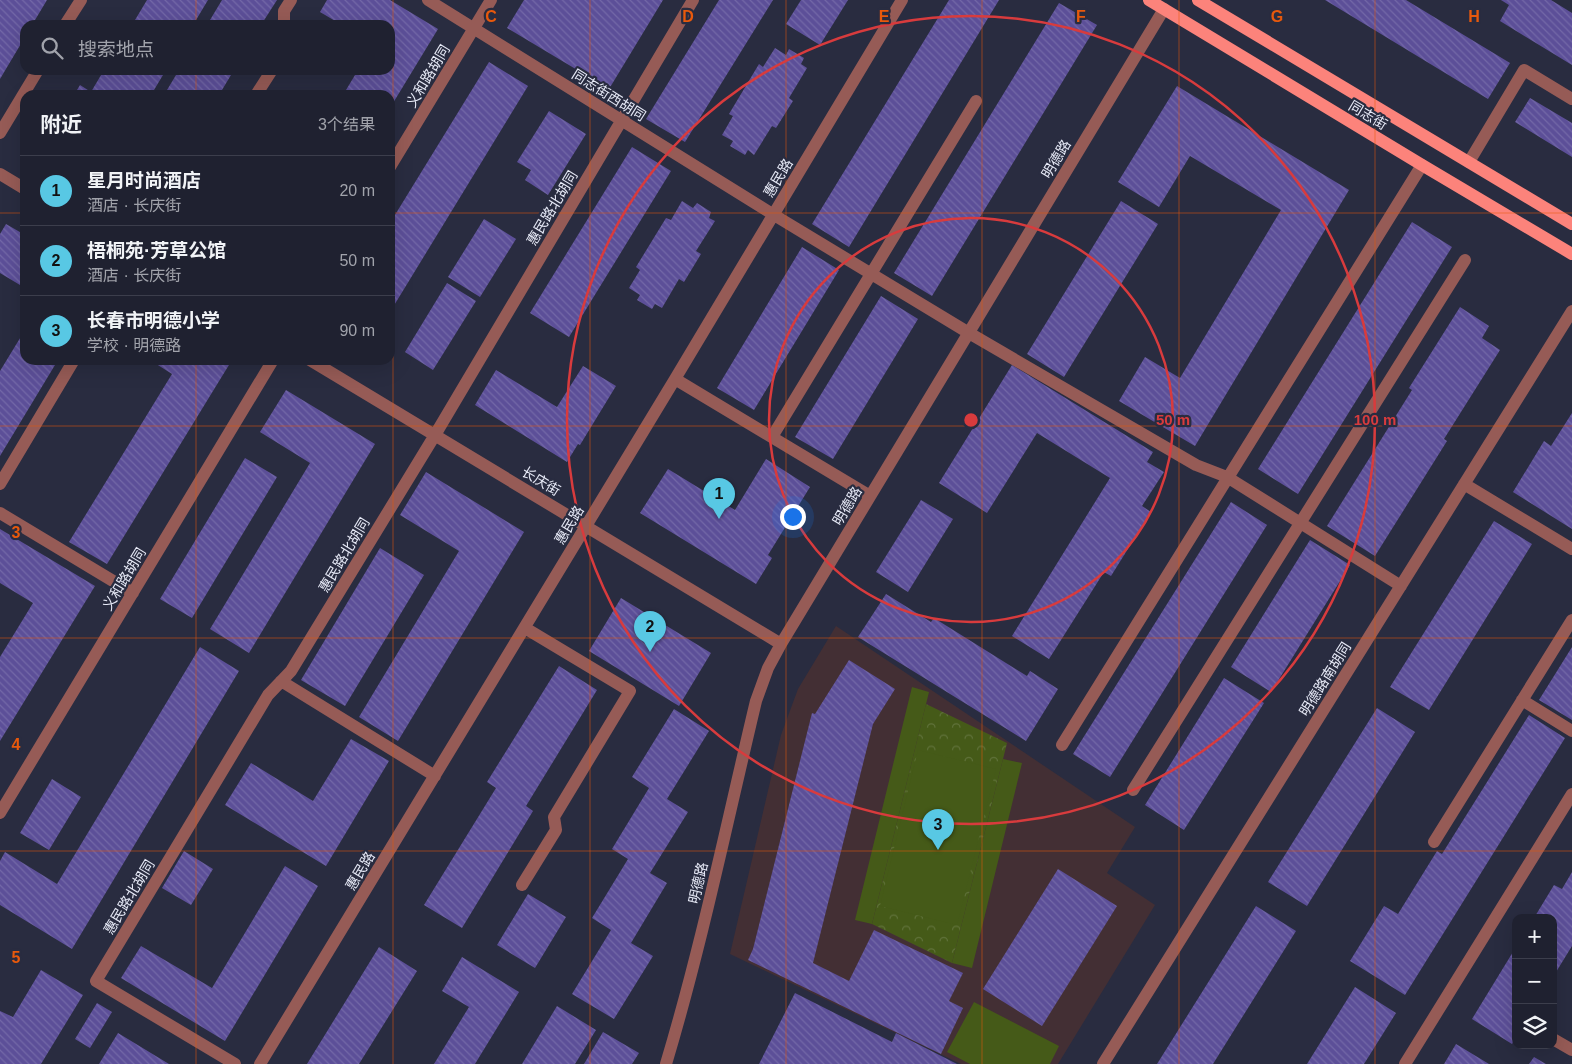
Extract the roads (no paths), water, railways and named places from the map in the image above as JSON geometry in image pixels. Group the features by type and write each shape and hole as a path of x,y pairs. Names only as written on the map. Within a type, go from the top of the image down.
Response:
{"main road":[{"name":"同志街","path":"1149,0 1572,254"},
{"name":"同志街","path":"1198,0 1572,224"}],"street":[{"path":"69,20 81,0"},
{"path":"284,20 284,11 291,0"},
{"name":"同志街西胡同","path":"428,0 871,274 1196,465 1227,477 1401,586"},
{"name":"义和路胡同","path":"395,159 491,0"},
{"name":"惠民路北胡同","path":"235,1064 96,981 268,696 291,671 693,0"},
{"name":"惠民路","path":"260,1064 525,628 902,0"},
{"name":"明德路","path":"666,1064 700,938 756,701 768,668 1164,9"},
{"path":"1468,162 1524,70 1572,99"},
{"path":"26,90 35,75"},
{"path":"259,90 269,75"},
{"path":"0,133 20,100"},
{"path":"772,437 976,101"},
{"path":"1062,745 1422,165"},
{"path":"0,174 20,186"},
{"path":"1133,790 1465,260"},
{"name":"明德路南胡同","path":"1103,1064 1572,311"},
{"path":"0,484 71,365"},
{"name":"义和路胡同","path":"0,813 270,365"},
{"name":"长庆街","path":"318,365 781,644"},
{"path":"675,379 870,496"},
{"path":"1464,484 1572,549"},
{"path":"0,512 133,593"},
{"path":"1434,842 1572,620"},
{"path":"522,885 556,830 554,817 630,691 525,628"},
{"path":"281,681 435,776"},
{"path":"1522,700 1572,731"},
{"path":"1405,1064 1572,794"},
{"path":"1557,1041 1572,1050"}],"place":[{"name":"星月时尚酒店","path":"719,519"},
{"name":"梧桐苑·芳草公馆","path":"650,652"},
{"name":"长春市明德小学","path":"938,850"}]}
